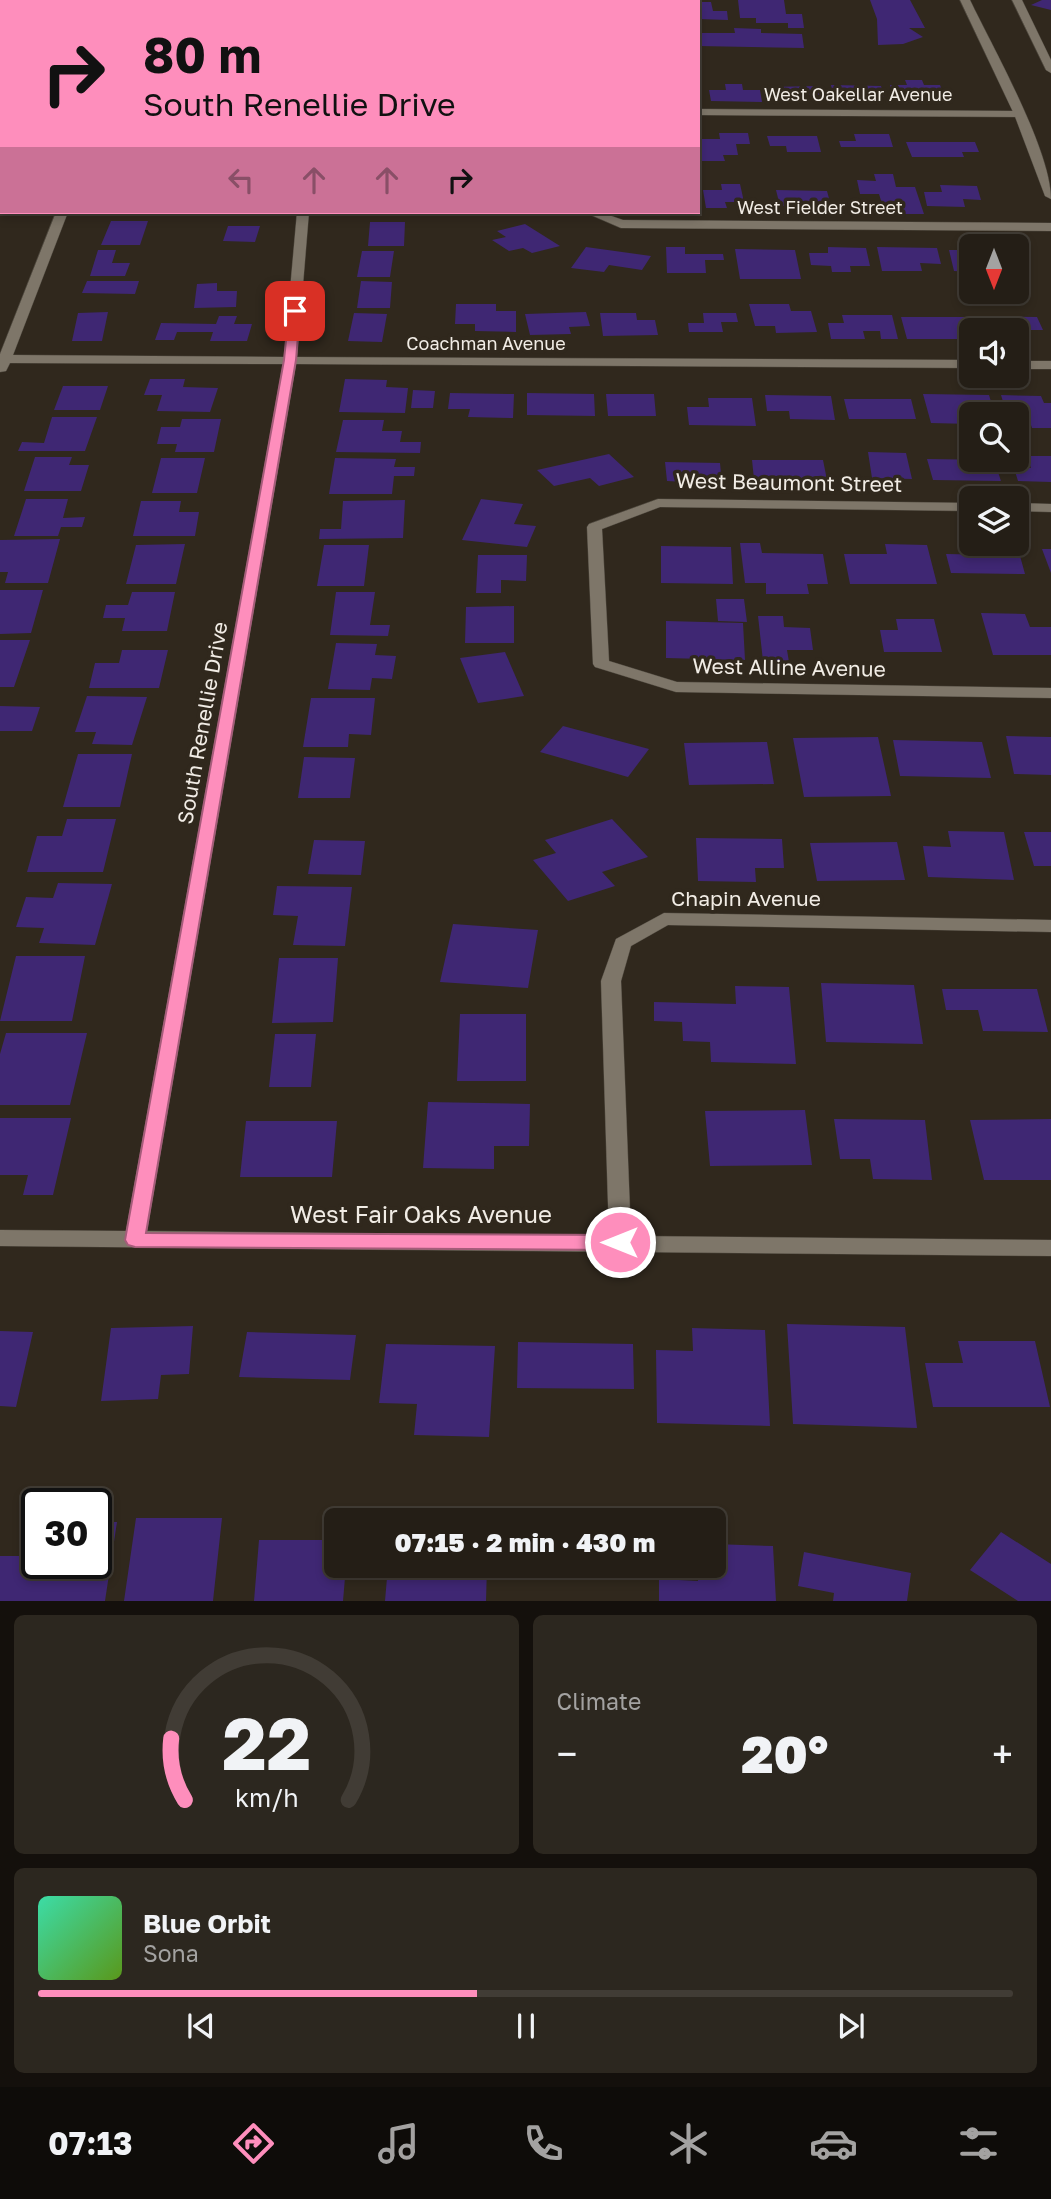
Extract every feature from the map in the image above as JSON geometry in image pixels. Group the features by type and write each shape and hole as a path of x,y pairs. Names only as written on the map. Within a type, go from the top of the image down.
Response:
{"street":[{"path":"965,0 1018,114 1051,196"},
{"path":"1017,0 1051,70"},
{"name":"West Oakellar Avenue","path":"700,112 1018,114"},
{"path":"2,363 61,214"},
{"name":"South Renellie Drive","path":"135,1240 290,360 303,214"},
{"name":"West Fielder Street","path":"595,214 621,224 1051,227"},
{"name":"Coachman Avenue","path":"2,363 290,360 959,364"},
{"path":"1029,365 1051,365"},
{"name":"West Beaumont Street","path":"595,594 594,527 658,503 959,507"},
{"path":"1029,507 1051,508"},
{"name":"West Alline Avenue","path":"595,594 601,664 676,687 1051,693"},
{"name":"Chapin Avenue","path":"620,1242 611,981 623,943 664,919 1051,926"},
{"name":"West Fair Oaks Avenue","path":"0,1238 1051,1248"}],"building":[{"path":"738,0 784,0 786,14 802,14 804,28 788,28 788,23 756,23 756,18 740,18"},
{"path":"870,0 910,0 925,28 909,28 923,37 903,44 878,45 877,19"},
{"path":"1042,0 1051,0 1051,10 1031,5"},
{"path":"700,2 711,2 713,11 727,11 728,20 700,19"},
{"path":"734,28 761,29 761,33 802,34 804,48 700,46 700,33 735,33"},
{"path":"905,80 922,80 924,85 940,85 946,100 895,100 890,85 907,85"},
{"path":"725,84 742,84 743,90 760,90 762,102 711,101 709,90 726,90"},
{"path":"831,85 881,86 884,97 867,97 868,103 834,102"},
{"path":"819,86 822,95 805,95 806,100 772,100 768,87"},
{"path":"719,133 748,133 750,144 736,144 738,155 723,155 725,161 700,161 700,139 720,139"},
{"path":"854,134 889,134 893,147 841,147 839,141 856,141"},
{"path":"767,136 817,136 821,152 787,152 786,146 770,146"},
{"path":"906,142 975,142 979,152 962,152 964,157 912,157"},
{"path":"874,174 893,174 896,187 915,187 924,214 904,214 902,207 883,207 879,194 860,194 857,180 876,181"},
{"path":"721,184 740,184 744,202 725,202 727,208 706,208 703,190 722,190"},
{"path":"940,185 977,186 981,200 963,199 965,207 927,206 924,192 942,192"},
{"path":"776,190 827,191 831,206 780,206"},
{"path":"111,221 148,221 140,245 101,245"},
{"path":"370,222 405,222 404,246 368,246"},
{"path":"525,224 560,246 532,253 523,248 509,251 492,240 506,237 497,231"},
{"path":"228,226 260,226 255,242 223,241"},
{"path":"586,247 651,256 642,270 609,265 604,272 571,268"},
{"path":"666,247 685,247 685,254 723,254 724,260 705,260 706,273 667,273"},
{"path":"828,247 866,248 870,266 850,266 851,272 832,272 831,266 811,265 809,253 828,253"},
{"path":"877,247 937,248 941,264 920,263 922,271 882,271"},
{"path":"735,249 795,250 801,279 740,279"},
{"path":"98,250 116,250 112,263 130,263 125,276 90,276"},
{"path":"949,250 959,250 959,271 954,271"},
{"path":"362,251 394,251 390,277 357,277"},
{"path":"87,281 139,281 135,294 82,293"},
{"path":"361,281 392,282 390,308 357,308"},
{"path":"217,283 217,291 237,291 236,307 194,308 197,284"},
{"path":"456,304 496,304 496,311 516,311 516,332 475,331 475,324 455,324"},
{"path":"749,304 789,304 791,311 811,311 817,332 776,333 775,326 755,326"},
{"path":"108,312 102,341 72,341 78,313"},
{"path":"586,312 590,326 569,327 571,334 530,335 525,314"},
{"path":"354,313 387,314 382,342 348,341"},
{"path":"600,313 636,313 637,320 655,320 658,335 603,336"},
{"path":"703,313 736,313 738,322 721,322 723,332 689,332 688,323 704,323"},
{"path":"842,315 892,315 898,339 881,339 880,331 863,331 865,339 831,339 828,323 844,323"},
{"path":"219,316 237,316 234,324 252,324 247,341 210,341 213,332 177,332 174,340 155,340 161,323 216,324"},
{"path":"972,316 1037,317 1043,330 1029,330 1029,318"},
{"path":"901,317 964,317 959,318 959,339 907,339"},
{"path":"150,379 185,379 183,387 218,388 210,412 157,411 162,395 144,395"},
{"path":"345,379 387,380 386,387 408,388 405,413 339,412"},
{"path":"63,386 108,386 100,410 54,410"},
{"path":"413,390 435,391 433,408 411,408"},
{"path":"450,393 514,394 513,418 468,417 470,409 448,409"},
{"path":"527,393 594,394 595,416 527,415"},
{"path":"606,394 654,394 656,416 608,416"},
{"path":"923,394 989,395 991,402 959,402 959,424 931,423"},
{"path":"765,395 831,396 835,420 790,419 789,411 767,411"},
{"path":"1001,395 1041,396 1044,403 1051,403 1051,428 1032,428 1029,402 1003,402"},
{"path":"708,398 752,398 756,426 689,425 687,407 709,407"},
{"path":"844,399 911,399 916,419 849,419"},
{"path":"52,417 97,417 85,451 18,451 22,442 44,443"},
{"path":"182,419 221,419 214,452 175,452 177,444 157,444 161,427 180,427"},
{"path":"343,420 384,420 382,431 402,431 400,442 421,442 420,453 336,452"},
{"path":"868,452 906,453 912,479 872,478"},
{"path":"609,454 634,477 599,486 590,478 554,486 537,470"},
{"path":"1029,456 1051,456 1051,482 1018,481 1015,472 1029,472"},
{"path":"35,457 72,457 69,465 89,465 81,491 24,491"},
{"path":"161,458 205,458 197,493 152,493"},
{"path":"335,458 396,459 394,467 415,467 414,476 394,476 392,494 329,494"},
{"path":"927,459 959,459 959,472 998,472 1001,481 933,480"},
{"path":"752,460 823,460 827,480 754,479"},
{"path":"665,462 720,463 722,484 667,481"},
{"path":"26,499 68,499 63,518 85,517 82,527 61,527 58,536 14,536"},
{"path":"481,499 523,504 514,524 536,526 527,547 462,540"},
{"path":"405,500 403,538 319,539 320,529 341,529 343,501"},
{"path":"141,501 181,501 179,512 199,512 195,536 133,536"},
{"path":"60,539 48,583 5,583 8,572 0,572 0,540"},
{"path":"740,543 760,543 762,553 823,554 828,584 807,584 809,594 766,594 766,583 745,583"},
{"path":"185,544 176,584 126,584 136,545"},
{"path":"885,544 927,545 937,584 850,584 844,554 887,554"},
{"path":"324,545 369,545 364,586 317,586"},
{"path":"661,546 731,547 733,584 661,583"},
{"path":"1042,549 1051,549 1051,573"},
{"path":"946,554 1020,556 1025,574 951,573"},
{"path":"478,555 527,555 526,581 501,580 501,593 476,593"},
{"path":"0,590 43,590 31,633 0,634"},
{"path":"132,592 175,592 167,631 122,631 125,618 103,618 106,605 128,605"},
{"path":"336,592 375,592 370,625 390,625 388,636 330,635"},
{"path":"716,599 744,599 747,622 718,621"},
{"path":"514,606 514,643 465,643 466,607"},
{"path":"981,613 1025,614 1030,627 1051,627 1051,655 993,655"},
{"path":"758,616 783,616 784,627 810,628 813,650 787,650 789,662 763,661"},
{"path":"896,619 934,619 942,652 884,652 880,630 898,630"},
{"path":"666,621 743,623 745,660 666,658"},
{"path":"0,640 30,640 14,687 0,687"},
{"path":"336,643 377,644 375,655 396,656 392,679 372,678 370,690 328,689"},
{"path":"122,650 168,650 159,688 89,688 95,663 119,663"},
{"path":"505,652 524,696 478,703 460,658"},
{"path":"87,696 147,697 132,745 92,744 96,732 75,732"},
{"path":"311,698 375,698 371,735 349,734 348,747 303,747"},
{"path":"0,706 40,707 32,731 0,731"},
{"path":"563,726 649,749 628,777 540,752"},
{"path":"1006,736 1051,737 1051,775 1014,774"},
{"path":"878,737 891,796 804,797 793,738"},
{"path":"893,740 982,742 991,778 900,776"},
{"path":"767,742 774,784 689,785 684,743"},
{"path":"78,754 132,754 120,807 63,807"},
{"path":"304,757 355,758 350,798 298,798"},
{"path":"67,819 116,819 103,872 27,872 37,836 62,836"},
{"path":"612,819 648,857 602,872 615,886 568,901 533,860 556,853 545,840"},
{"path":"948,831 1004,832 1014,880 928,877 923,846 951,847"},
{"path":"1024,832 1051,832 1051,866 1034,866"},
{"path":"696,838 782,839 784,868 755,868 756,882 698,881"},
{"path":"314,840 365,841 361,875 308,874"},
{"path":"897,842 905,880 817,881 810,843"},
{"path":"58,883 112,884 95,945 39,943 44,928 16,927 26,897 53,898"},
{"path":"277,886 352,887 345,946 293,945 298,916 273,915"},
{"path":"453,924 538,930 528,988 440,982"},
{"path":"16,956 85,956 72,1021 0,1021"},
{"path":"279,958 338,958 333,1022 272,1023"},
{"path":"821,983 914,985 923,1044 826,1042"},
{"path":"735,986 789,987 796,1064 711,1062 710,1042 683,1041 682,1022 654,1021 654,1002 736,1004"},
{"path":"942,989 1037,989 1048,1032 983,1031 978,1010 946,1010"},
{"path":"460,1014 526,1014 526,1081 457,1081"},
{"path":"6,1033 87,1033 70,1105 0,1105 0,1054"},
{"path":"275,1034 316,1034 311,1087 269,1087"},
{"path":"428,1102 530,1104 529,1146 494,1146 494,1169 423,1168"},
{"path":"805,1110 812,1165 710,1166 705,1111"},
{"path":"0,1118 71,1118 53,1195 23,1195 28,1175 0,1175"},
{"path":"834,1119 925,1120 932,1180 873,1179 870,1159 840,1159"},
{"path":"1051,1119 1051,1180 984,1180 970,1120"},
{"path":"246,1121 337,1121 332,1177 240,1177"},
{"path":"787,1324 905,1327 917,1428 793,1424"},
{"path":"193,1326 189,1374 161,1375 158,1399 101,1401 111,1328"},
{"path":"692,1328 765,1330 770,1426 657,1423 656,1350 693,1351"},
{"path":"0,1331 33,1332 16,1407 0,1406"},
{"path":"247,1332 356,1335 350,1380 239,1377"},
{"path":"958,1341 1035,1341 1050,1407 933,1407 925,1363 963,1363"},
{"path":"518,1342 633,1344 634,1389 517,1388"},
{"path":"386,1344 495,1346 489,1437 414,1435 417,1404 379,1403"},
{"path":"136,1518 222,1518 213,1601 124,1601"},
{"path":"112,1522 117,1522 112,1555"},
{"path":"1001,1532 1051,1564 1051,1601 1018,1601 970,1570"},
{"path":"259,1540 324,1540 324,1578 345,1578 343,1601 254,1601"},
{"path":"726,1544 773,1546 776,1601 659,1601 659,1579 698,1581 698,1578 726,1578"},
{"path":"804,1552 911,1573 907,1601 833,1601 834,1593 798,1586"},
{"path":"0,1556 21,1556 21,1579 108,1579 105,1601 0,1601"},
{"path":"387,1578 487,1578 486,1601 385,1601"}],"route":[{"path":"295,311 290,360 135,1240 620,1242"}]}
